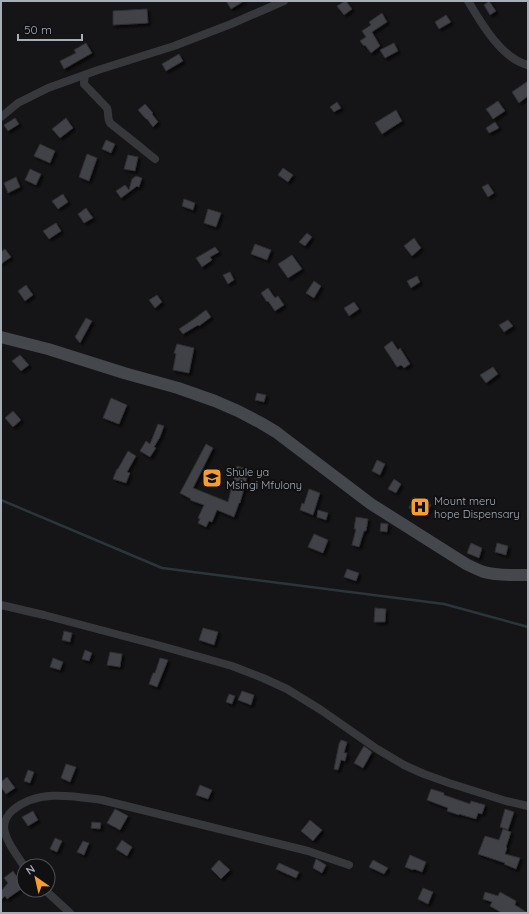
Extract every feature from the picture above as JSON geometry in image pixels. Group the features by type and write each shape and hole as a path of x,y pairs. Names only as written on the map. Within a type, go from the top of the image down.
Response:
{"street":[{"path":"1,117 18,103 48,88 148,53 174,46 231,24 284,1"},
{"path":"468,1 492,37 502,49 510,56 528,65"},
{"path":"85,75 84,84 107,108 110,123 155,159"},
{"path":"1,337 48,349 178,388 238,411 276,432 371,504 466,564 484,572 528,575"},
{"path":"1,605 165,647 232,666 287,689 321,710 388,757 404,765 449,783 528,806"},
{"path":"18,858 13,850 4,827 5,821 10,812 28,801 49,796 71,796 109,802 308,851 349,865"},
{"path":"54,898 70,913"}],"building":[{"path":"226,1 244,1 231,9"},
{"path":"345,1 352,9 344,15 337,6"},
{"path":"489,1 496,11 490,15 484,5"},
{"path":"147,9 148,23 113,25 113,11"},
{"path":"382,13 387,22 372,32 380,46 371,53 360,41 366,37 362,31 371,25 369,22"},
{"path":"446,15 451,22 439,29 435,22"},
{"path":"86,43 92,53 64,69 60,61 76,53 74,50"},
{"path":"394,43 398,51 385,58 380,50"},
{"path":"179,54 183,61 166,71 162,64"},
{"path":"528,81 528,96 519,103 512,92"},
{"path":"498,101 505,111 493,119 486,109"},
{"path":"337,102 341,108 334,112 330,107"},
{"path":"145,104 153,113 152,114 158,122 153,127 138,110"},
{"path":"396,110 402,121 382,134 375,123"},
{"path":"15,118 19,124 8,131 4,125"},
{"path":"66,118 73,128 60,138 52,129"},
{"path":"495,122 499,128 489,133 486,128"},
{"path":"106,140 115,144 111,153 102,149"},
{"path":"40,144 55,151 50,163 34,156"},
{"path":"87,154 97,158 89,181 79,177"},
{"path":"128,155 138,157 135,171 124,169"},
{"path":"283,168 293,175 288,182 278,175"},
{"path":"30,169 41,174 36,185 25,180"},
{"path":"136,176 142,178 139,187 137,186 121,198 116,191 125,185 129,190 132,179"},
{"path":"16,177 20,187 8,193 4,183"},
{"path":"488,184 494,193 488,197 482,187"},
{"path":"63,194 68,202 58,209 52,201"},
{"path":"184,199 195,203 193,210 182,206"},
{"path":"86,208 93,218 84,223 78,214"},
{"path":"208,209 221,213 216,227 204,223"},
{"path":"56,223 61,231 49,239 43,231"},
{"path":"307,233 312,237 305,246 299,242"},
{"path":"414,238 421,248 412,256 404,246"},
{"path":"255,244 271,250 267,260 251,254"},
{"path":"215,247 219,252 210,257 212,260 202,267 196,258"},
{"path":"5,249 11,257 1,264 1,252"},
{"path":"292,255 302,269 288,278 278,264"},
{"path":"230,272 234,280 228,284 223,275"},
{"path":"417,276 420,282 411,288 407,281"},
{"path":"314,281 321,286 314,298 306,293"},
{"path":"26,285 33,295 25,301 18,291"},
{"path":"268,288 275,298 278,296 284,305 275,311 261,293"},
{"path":"157,295 162,302 155,308 149,300"},
{"path":"354,302 359,309 349,316 344,308"},
{"path":"206,310 211,317 199,326 198,325 183,334 179,329"},
{"path":"86,318 92,321 80,343 75,337"},
{"path":"508,320 513,326 504,332 499,325"},
{"path":"392,341 398,350 400,348 410,364 404,368 401,365 397,367 384,347"},
{"path":"177,344 194,348 189,373 173,370 176,354 174,353"},
{"path":"20,355 29,365 21,371 12,361"},
{"path":"493,367 498,374 486,383 480,375"},
{"path":"257,393 266,395 264,402 255,400"},
{"path":"111,398 127,405 119,424 103,418"},
{"path":"13,411 21,420 13,427 5,418"},
{"path":"158,424 164,426 154,447 156,448 150,457 140,451 146,441 150,444"},
{"path":"206,444 213,448 193,488 228,502 237,466 249,470 240,503 234,517 217,510 212,522 209,521 206,527 198,523 200,519 198,518 204,505 190,500 191,499 180,493"},
{"path":"128,451 136,456 127,472 130,473 126,483 113,479"},
{"path":"377,460 385,464 380,475 372,471"},
{"path":"394,479 401,484 396,493 388,489"},
{"path":"309,489 320,493 313,515 300,510 302,503 304,504"},
{"name":"Mount meru hope Dispensary","path":"414,497 431,505 425,516 409,508"},
{"path":"318,510 328,513 326,520 317,517"},
{"path":"356,517 368,519 366,531 364,531 359,547 352,545 356,529 354,529"},
{"path":"381,523 388,524 387,532 380,531"},
{"path":"314,534 328,540 323,553 308,547"},
{"path":"471,543 482,548 479,558 467,553"},
{"path":"497,543 508,546 506,555 495,552"},
{"path":"347,569 359,573 356,581 344,577"},
{"path":"375,608 386,609 385,622 374,622"},
{"path":"203,628 218,632 214,645 199,640"},
{"path":"64,631 72,633 70,642 62,640"},
{"path":"85,650 92,653 89,661 82,659"},
{"path":"110,652 122,654 120,667 107,665"},
{"path":"53,658 63,662 60,670 50,667"},
{"path":"160,658 168,660 157,687 149,684 153,673 155,673"},
{"path":"242,691 254,695 251,705 238,700"},
{"path":"229,694 235,696 232,704 226,702"},
{"path":"341,740 347,742 344,753 347,753 345,761 341,760 338,770 334,769"},
{"path":"364,746 372,752 363,768 354,763"},
{"path":"66,764 76,767 70,782 61,778"},
{"path":"28,770 34,772 30,783 24,781"},
{"path":"7,777 15,788 6,794 1,787 1,782"},
{"path":"200,785 212,790 208,799 196,795"},
{"path":"431,789 470,804 471,801 485,805 482,814 478,813 476,819 447,811 448,808 427,800"},
{"path":"115,809 128,816 120,830 107,823"},
{"path":"505,809 514,812 508,830 500,827"},
{"path":"33,811 38,820 28,826 22,817"},
{"path":"310,820 322,830 313,841 301,831"},
{"path":"92,822 101,823 100,829 91,828"},
{"path":"503,829 511,832 505,854 520,858 516,869 504,864 505,863 478,854 485,836 499,840"},
{"path":"55,838 62,841 57,852 50,849"},
{"path":"122,840 132,847 127,856 116,849"},
{"path":"83,841 89,843 84,855 77,852"},
{"path":"410,855 426,862 422,872 405,867"},
{"path":"316,859 326,865 322,873 313,868"},
{"path":"219,860 230,870 221,879 211,869"},
{"path":"373,860 388,868 384,874 369,867"},
{"path":"279,863 299,872 296,878 276,869"},
{"path":"13,871 16,875 16,893 7,899 5,896 1,900 1,891 8,883 4,878"},
{"path":"423,888 433,892 428,904 418,899"},
{"path":"485,892 498,896 500,892 516,901 515,905 528,913 502,913 490,906 492,902 483,899"}],"waterway":[{"path":"1,500 162,568 444,604 528,627"}],"place":[{"name":"Shule ya Msingi Mfulony","path":"212,478"},
{"name":"Mount meru hope Dispensary","path":"420,507"}]}
